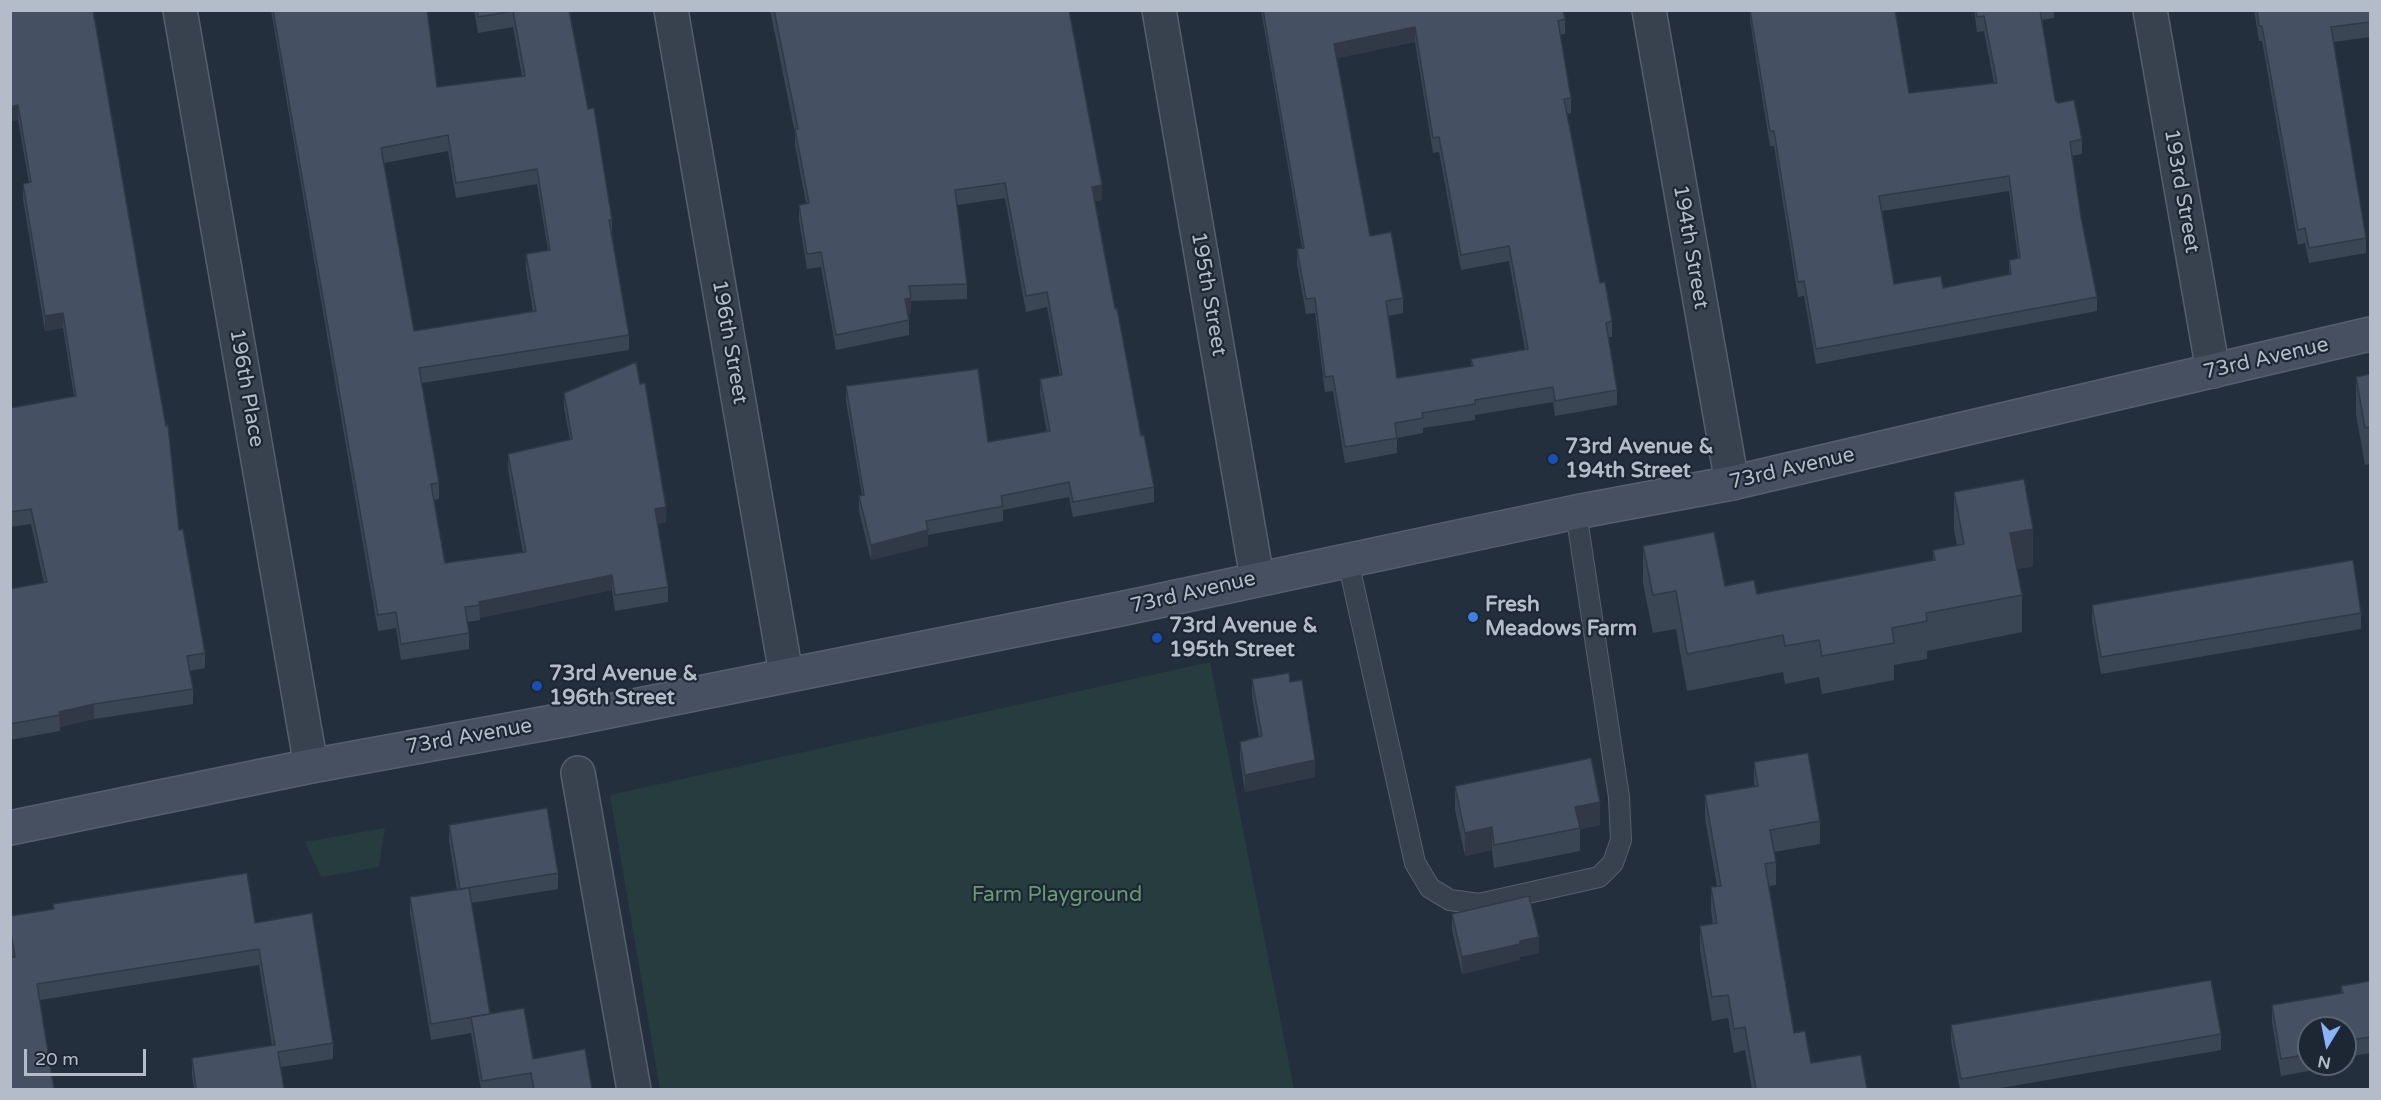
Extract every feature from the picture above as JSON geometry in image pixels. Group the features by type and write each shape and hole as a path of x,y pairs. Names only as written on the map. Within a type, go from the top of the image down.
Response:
{"street":[{"name":"196th Place","path":"180,10 311,766"},
{"name":"196th Street","path":"671,10 786,674"},
{"name":"195th Street","path":"1159,10 1257,578"},
{"name":"194th Street","path":"1649,10 1732,483"},
{"name":"193rd Street","path":"2150,10 2213,371"},
{"name":"73rd Avenue","path":"10,828 311,766 569,719 1125,608 1257,578 1576,512 1732,483 2370,334"},
{"path":"578,773 634,1089"}],"lane":[{"path":"1348,561 1415,863 1430,888 1450,900 1479,904 1599,877 1613,863 1621,840 1619,797 1576,512"}],"green space":[{"name":"Farm Playground","path":"1210,662 1294,1089 660,1089 610,795"},
{"path":"385,828 379,867 321,877 305,842"}],"building":[{"path":"10,10 93,10 166,426 168,425 179,530 183,529 205,653 187,656 193,689 94,704 59,712 60,715 10,724 10,589 47,582 31,509 10,512 10,408 76,396 63,313 45,316 23,184 31,182 18,105 10,107"},
{"path":"273,10 427,10 437,87 525,76 513,11 478,17 477,10 569,10 588,109 594,108 612,220 609,220 629,335 419,368 439,483 431,484 445,563 526,552 508,454 572,439 564,393 636,362 640,384 645,383 666,507 655,509 668,587 615,595 612,575 479,602 480,605 465,607 469,633 401,644 396,612 378,615","holes":["448,135 456,183 537,169 550,250 526,254 536,311 414,331 381,148"]},
{"path":"774,10 1069,10 1102,185 1092,187 1141,436 1144,435 1154,487 1073,502 1069,482 1001,496 1003,506 926,521 928,530 871,545 859,496 864,495 846,386 978,369 988,442 1050,431 1040,379 1062,375 1047,292 1026,296 1005,183 955,190 967,284 909,286 911,298 905,299 909,320 836,335 821,252 807,254 799,205 809,203 795,129 798,129"},
{"path":"1263,10 1563,10 1565,19 1558,21 1571,98 1564,99 1600,283 1605,282 1612,321 1606,323 1617,390 1555,401 1553,387 1475,400 1475,404 1422,413 1423,418 1395,423 1397,438 1345,447 1333,376 1325,377 1315,298 1306,299 1297,249 1304,248","holes":["1415,27 1433,138 1439,137 1461,255 1509,246 1528,349 1471,359 1473,366 1397,378 1386,301 1403,298 1391,232 1370,236 1334,44"]},
{"path":"1750,10 1895,10 1909,93 1997,83 1984,16 1977,17 1976,10 2040,10 2055,100 2058,103 2074,100 2082,139 2070,142 2081,217 2097,297 1816,349 1804,281 1798,282 1774,131 1770,131","holes":["2009,176 2020,258 2009,260 2011,274 1943,288 1941,276 1894,284 1879,196"]},
{"path":"2257,10 2370,10 2370,22 2331,27 2366,238 2309,248 2305,228 2298,230 2262,26 2259,26"},
{"path":"2370,374 2370,427 2365,428 2356,377"},
{"path":"2024,479 2033,529 2010,533 2022,595 1926,613 1927,621 1892,628 1894,643 1822,656 1819,640 1785,646 1783,635 1687,654 1676,591 1653,595 1643,546 1714,532 1725,586 1754,580 1757,594 1935,560 1933,550 1964,544 1954,492"},
{"path":"2353,560 2361,613 2101,657 2092,605"},
{"path":"1289,673 1290,682 1302,680 1315,760 1245,775 1240,742 1262,736 1252,679"},
{"path":"1808,753 1820,821 1770,830 1776,862 1765,864 1794,1033 1805,1031 1811,1063 1861,1055 1867,1089 1756,1089 1745,1027 1734,1029 1728,995 1712,997 1700,926 1717,923 1711,887 1721,886 1705,795 1758,786 1754,762"},
{"path":"1591,758 1600,802 1575,807 1580,828 1494,845 1492,827 1465,833 1455,786"},
{"path":"547,808 558,873 460,889 449,825"},
{"path":"247,873 255,923 312,913 333,1043 278,1052 284,1089 196,1089 192,1058 275,1045 259,949 37,984 54,1089 10,1089 10,958 15,957 10,916 54,909 53,904"},
{"path":"469,888 490,1014 431,1024 410,897"},
{"path":"1529,896 1539,937 1520,941 1520,944 1462,957 1452,914"},
{"path":"2211,980 2221,1034 1961,1079 1951,1025"},
{"path":"2370,981 2370,1037 2357,1039 2357,1016 2297,1016 2297,1056 2281,1059 2272,1005 2343,993 2341,986"},
{"path":"524,1008 533,1059 585,1049 592,1089 534,1089 531,1073 482,1081 471,1017"}],"place":[{"name":"73rd Avenue & 194th Street","path":"1553,459"},
{"name":"Fresh Meadows Farm","path":"1473,617"},
{"name":"73rd Avenue & 195th Street","path":"1157,638"},
{"name":"73rd Avenue & 196th Street","path":"537,686"}]}
